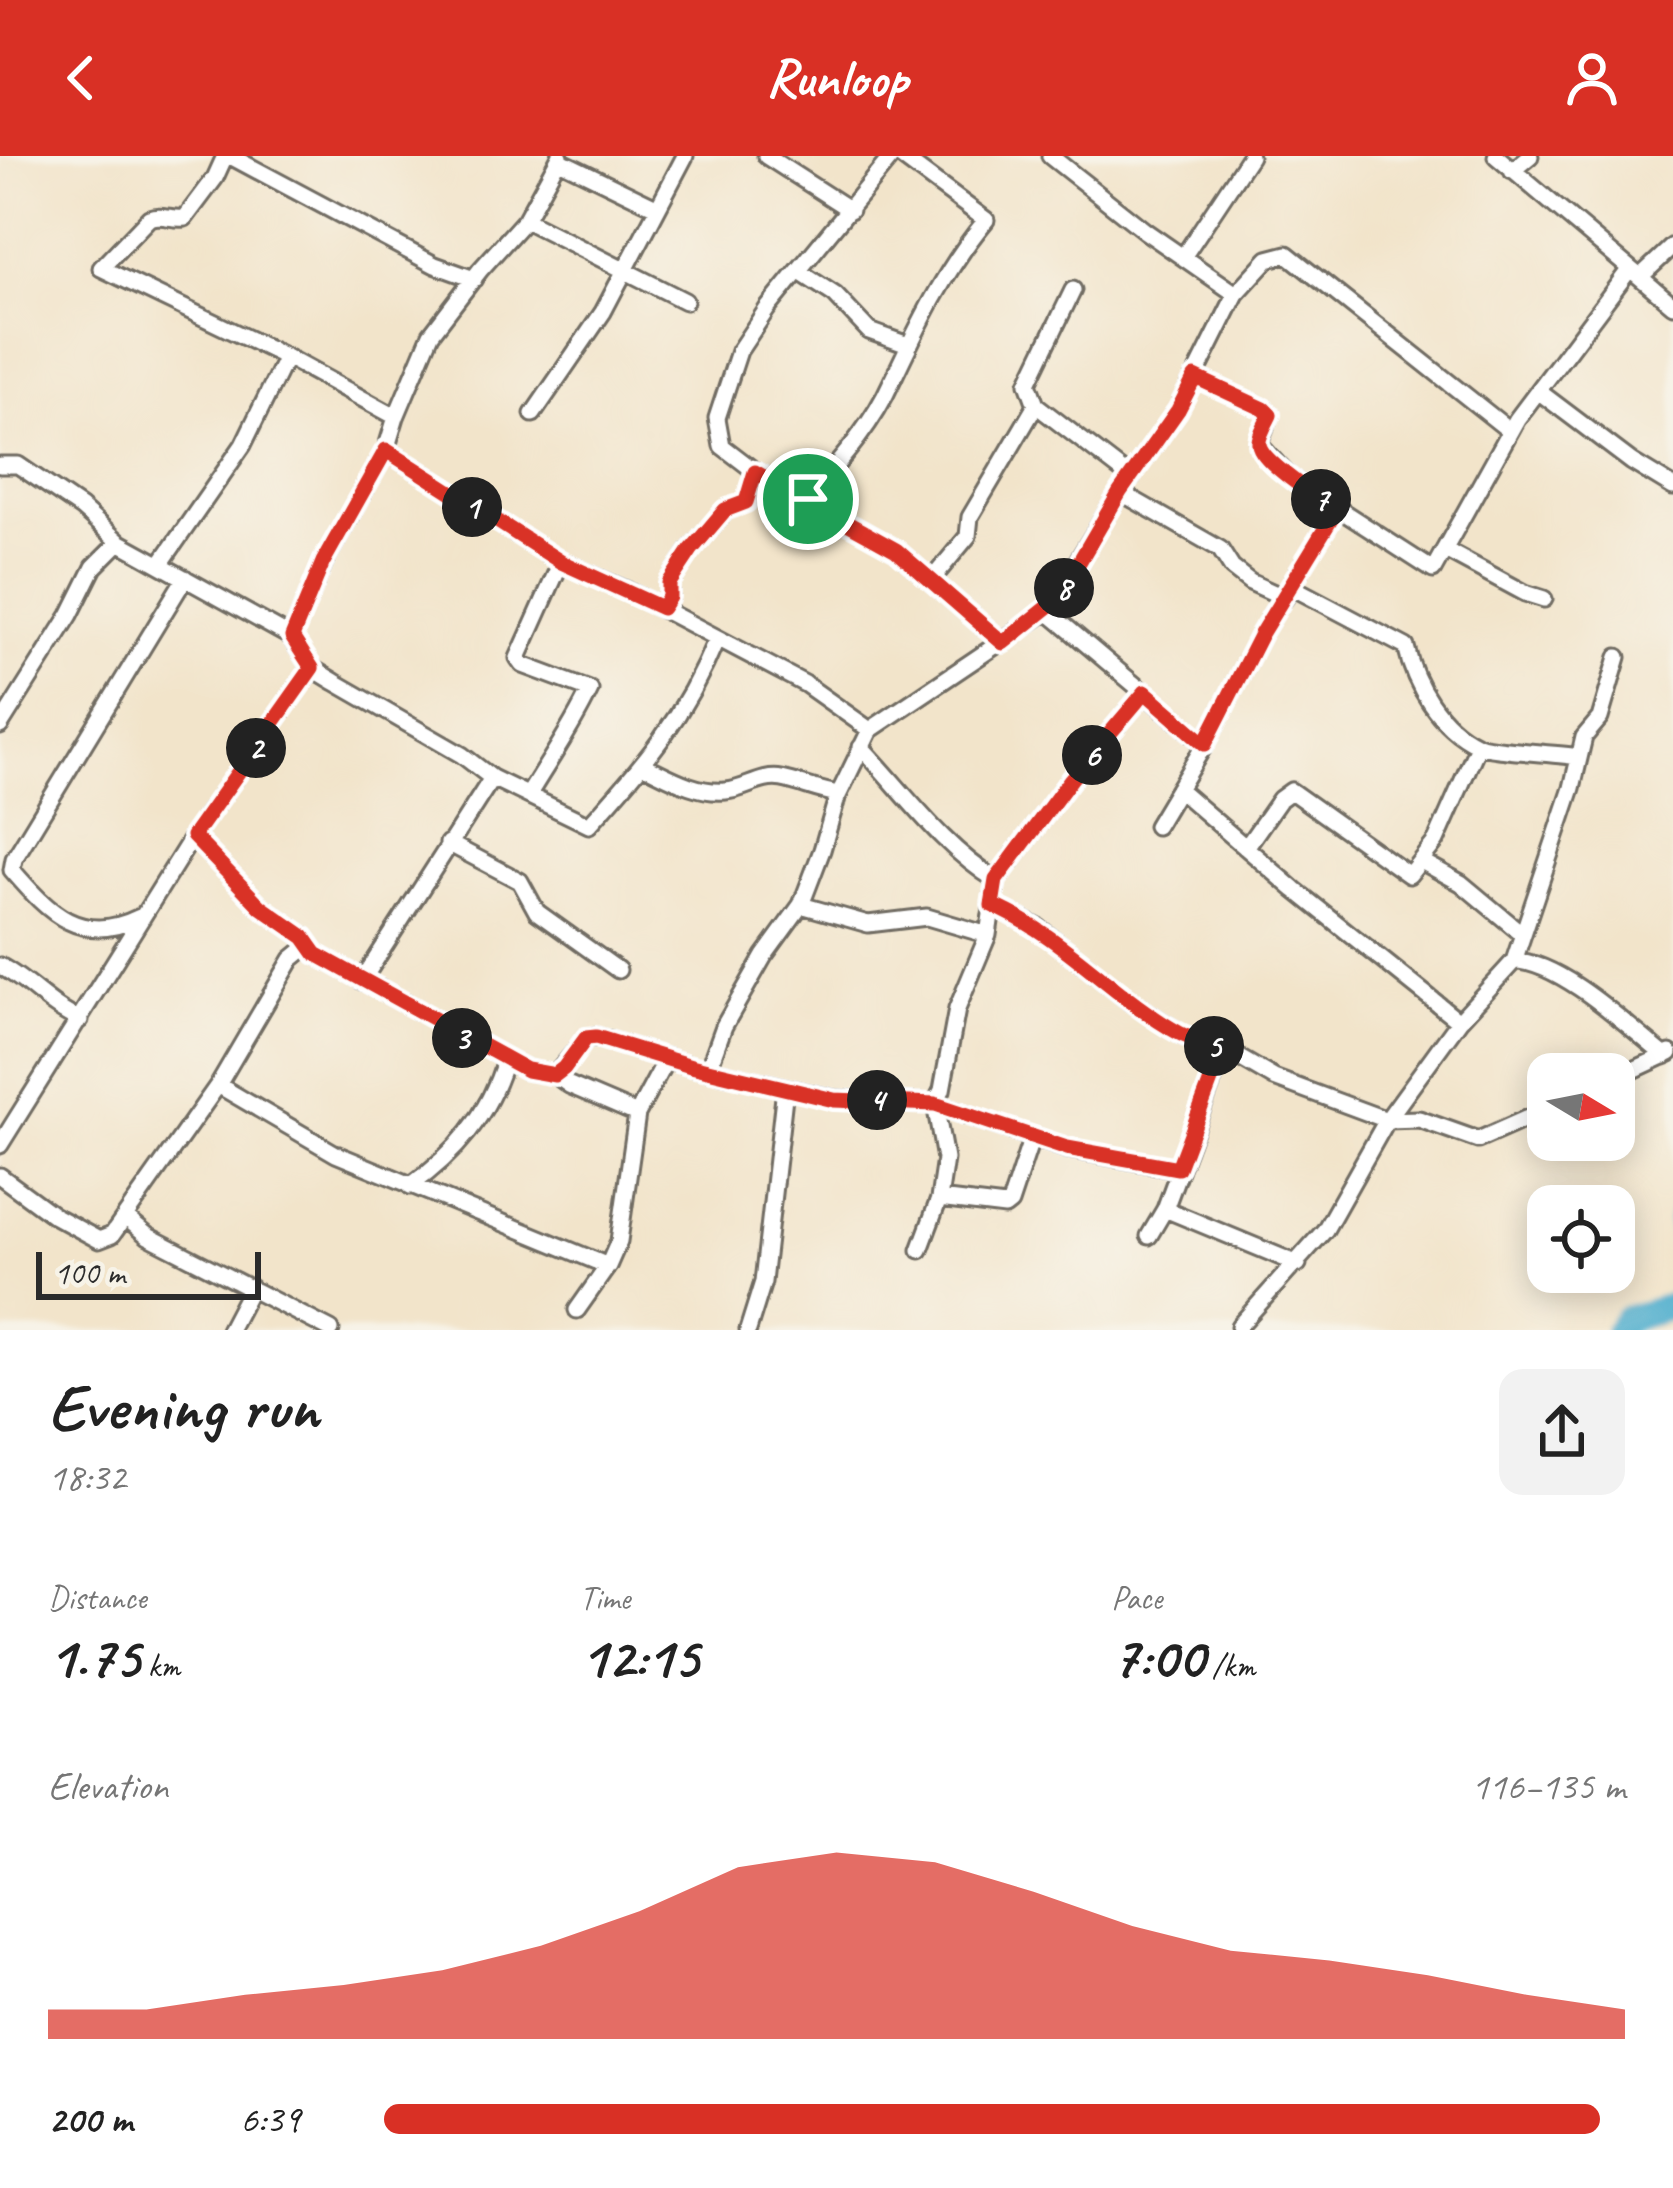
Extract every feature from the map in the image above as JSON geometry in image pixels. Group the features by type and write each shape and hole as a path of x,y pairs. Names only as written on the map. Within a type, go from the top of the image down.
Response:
{"street":[{"path":"396,417 286,357 101,268 149,218 157,214 173,220 185,218 227,156 435,265 474,279"},
{"path":"533,414 603,313 685,156"},
{"path":"766,156 788,162 850,210"},
{"path":"808,499 851,448 890,386 965,245 986,220 896,156 798,271 739,351 717,418 722,446 755,472 896,550 1003,643"},
{"path":"1050,156 1236,294"},
{"path":"1183,257 1250,156"},
{"path":"1496,156 1673,305"},
{"path":"1512,171 1530,156"},
{"path":"292,637 323,562 386,450 431,334 525,220 560,158 656,207"},
{"path":"525,220 685,301"},
{"path":"1195,377 1264,409 1270,415 1260,437 1264,452 1289,477 1433,570 1510,431 1538,391 1634,273 1673,245"},
{"path":"708,1070 724,1026 801,904 839,794 871,730 1047,611 1120,492 1178,410 1236,294 1268,259 1287,254 1510,431"},
{"path":"798,271 835,295 869,331 908,345"},
{"path":"1073,290 1028,383 1036,405 1132,478"},
{"path":"161,563 243,445 286,357"},
{"path":"1538,391 1673,487"},
{"path":"933,578 968,536 970,517 1036,405"},
{"path":"386,450 561,562 662,608 805,684 871,730"},
{"path":"0,465 18,465 81,508 119,542 292,637 312,668 462,755 492,778 589,825 644,765 694,694 717,638"},
{"path":"662,608 669,597 669,583 691,550 725,510 746,502 755,472"},
{"path":"1120,492 1220,549 1232,568 1250,582 1288,592 1406,646 1412,674 1436,711 1478,746 1580,757"},
{"path":"1156,826 1205,744 1261,634 1336,511"},
{"path":"0,726 70,615 94,567 119,542"},
{"path":"1447,550 1544,599"},
{"path":"530,794 566,741 590,690 523,665 518,658 561,562"},
{"path":"142,915 107,931 83,929 47,906 12,870 48,797 185,578"},
{"path":"1047,611 1205,744"},
{"path":"1239,1326 1325,1230 1387,1120 1459,1021 1514,961 1573,788 1584,737 1600,718 1618,657"},
{"path":"0,1145 193,836 312,668"},
{"path":"920,1250 939,1199 945,1159 935,1104 942,1090 957,1009 988,935 996,880 1071,779 1145,692"},
{"path":"1247,846 1291,791 1409,875 1424,862 1443,828 1478,746"},
{"path":"861,747 918,806 934,830 996,880"},
{"path":"644,765 690,787 729,792 757,780 782,779 839,794"},
{"path":"362,981 492,778"},
{"path":"1178,789 1459,1021"},
{"path":"193,836 261,907 362,981 505,1061 555,1075 637,1114"},
{"path":"448,843 520,881 537,912 618,970"},
{"path":"1424,862 1461,883 1521,933"},
{"path":"801,904 868,924 927,917 988,935"},
{"path":"992,905 1039,928 1131,1002 1182,1035 1223,1049 1274,1078 1387,1120 1419,1119 1478,1140 1527,1118"},
{"path":"0,1176 53,1215 99,1240 112,1235 218,1085 292,959 309,945"},
{"path":"1514,961 1526,961 1587,994 1669,1053 1635,1069"},
{"path":"0,966 18,975 57,1010 80,1019"},
{"path":"555,1075 586,1038 613,1041 834,1100 935,1104 1099,1156 1178,1168"},
{"path":"1149,1236 1166,1209 1223,1049"},
{"path":"577,1310 608,1266 619,1241 637,1114 667,1058"},
{"path":"410,1186 447,1160 471,1130 495,1094 505,1061"},
{"path":"218,1085 336,1154 608,1266"},
{"path":"748,1330 763,1282 784,1088"},
{"path":"939,1199 1010,1204 1032,1137"},
{"path":"1166,1209 1298,1264"},
{"path":"125,1217 148,1236 331,1330"},
{"path":"229,1330 251,1288"}],"waterway":[{"path":"1673,1208 1673,1241"},
{"path":"1618,1330 1627,1319 1673,1306"}],"route":[{"path":"1195,377 1264,409 1270,415 1260,437 1264,452 1336,511 1261,634 1205,744 1145,692 1071,779 996,880 992,905 1039,928 1131,1002 1182,1035 1223,1049 1178,1168 1067,1148 927,1102 834,1100 691,1066 596,1037 586,1038 555,1075 527,1070 316,954 304,937 261,907 193,836 312,668 292,637 323,562 386,450 561,562 662,608 669,597 669,583 691,550 725,510 746,502 755,472 808,499 896,550 1003,643 1057,600 1195,377"}]}
